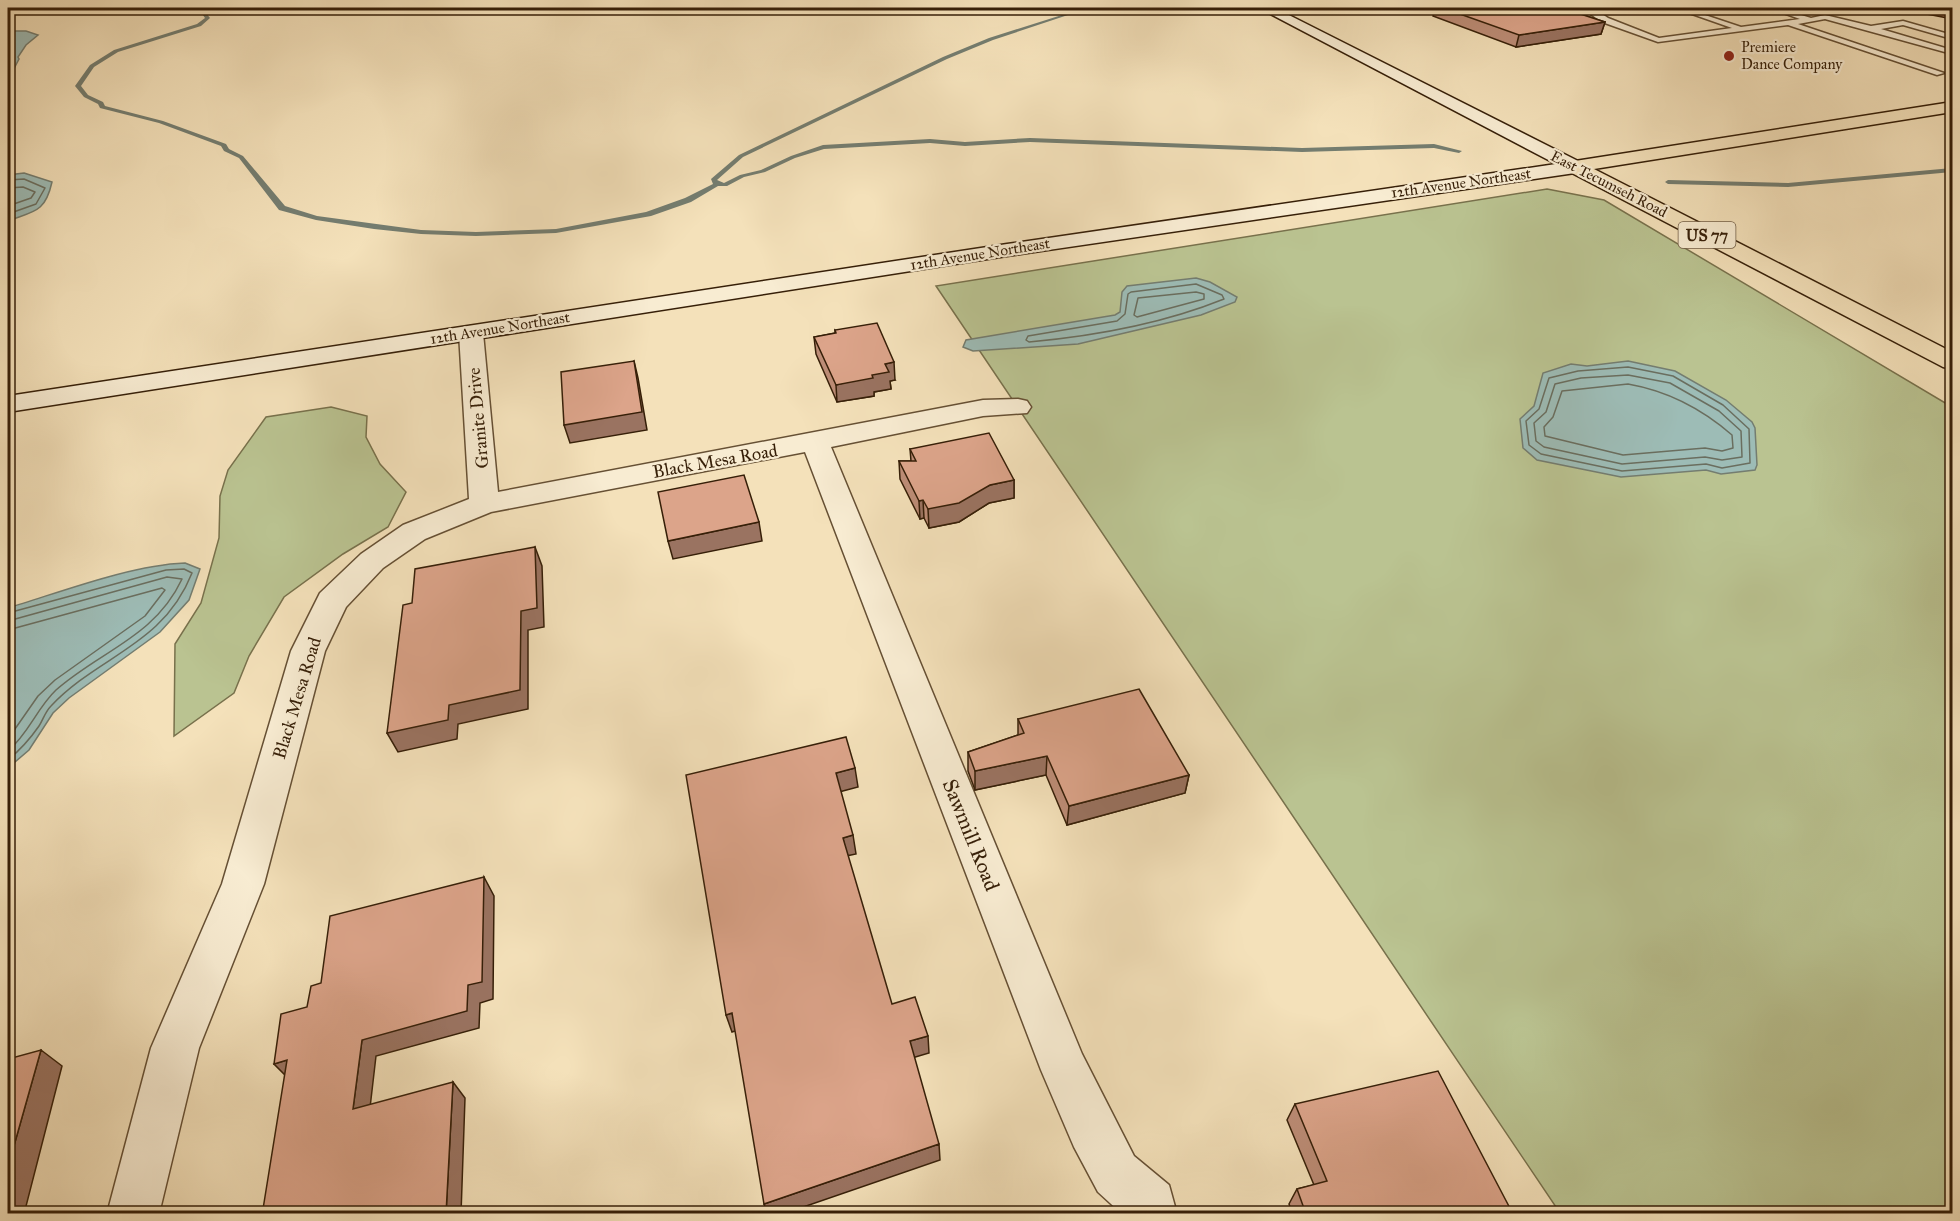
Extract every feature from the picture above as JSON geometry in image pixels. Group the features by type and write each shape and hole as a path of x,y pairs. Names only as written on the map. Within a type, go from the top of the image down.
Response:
{"main road":[{"name":"12th Avenue Northeast","path":"1575,166 1953,107"},
{"name":"East Tecumseh Road","path":"1575,166 1953,362"}],"street":[{"name":"East Tecumseh Road","path":"1266,8 1575,166"},
{"name":"12th Avenue Northeast","path":"8,404 1018,248 1575,166"},
{"name":"Granite Drive","path":"471,333 484,504"},
{"name":"Black Mesa Road","path":"133,1214 175,1048 243,884 308,651 332,601 372,561 414,532 484,504 983,408 1018,407"},
{"name":"Sawmill Road","path":"814,442 1065,1071 1116,1174 1150,1204 1151,1214"}],"lane":[{"path":"1593,8 1592,11 1605,20 1658,40 1825,17 1871,27 1953,52"},
{"path":"1678,8 1742,29"},
{"path":"1772,8 1811,20"},
{"path":"1748,18 1769,25"},
{"path":"1870,18 1893,25"},
{"path":"1788,23 1940,72"},
{"path":"1871,27 1903,23 1953,37"},
{"path":"1921,52 1942,49"},
{"path":"1889,56 1910,53"}],"green space":[{"path":"1547,189 1604,200 1952,407 1952,1213 1560,1213 936,286"},
{"path":"331,407 367,416 366,437 380,464 406,492 388,527 343,554 284,597 249,656 234,693 174,736 175,644 201,603 219,538 220,496 228,470 266,417"}],"water":[{"path":"8,31 26,31 38,35 26,45 18,57 8,80"},
{"path":"24,173 52,182 49,192 46,200 37,209 8,221 8,175"},
{"path":"1196,278 1210,282 1237,297 1235,302 1201,315 1078,344 973,351 963,347 966,340 1115,315 1120,312 1122,292 1127,286"},
{"path":"1628,361 1675,371 1726,400 1752,422 1755,428 1757,465 1755,470 1721,474 1706,470 1621,477 1537,460 1523,448 1520,419 1534,406 1543,373 1571,364 1587,366"},
{"path":"185,563 200,569 189,600 160,632 69,698 53,713 29,750 8,768 8,608 119,574"}],"building":[{"path":"1443,8 1562,8 1605,22 1519,35"},
{"path":"877,323 894,362 885,364 889,372 872,375 873,378 836,385 814,337 836,333 835,330"},
{"path":"634,361 642,412 564,425 561,372"},
{"path":"989,433 1014,480 990,485 959,503 928,509 923,500 919,501 899,461 916,461 910,449"},
{"path":"744,475 759,522 668,541 658,492"},
{"path":"535,547 537,608 521,611 520,690 449,705 448,720 387,733 403,605 412,603 415,569"},
{"path":"1139,689 1189,775 1069,806 1047,756 975,771 968,752 1024,733 1018,719"},
{"path":"846,737 855,768 836,773 853,835 843,838 892,1004 915,997 928,1036 910,1041 939,1144 764,1204 732,1013 726,1015 686,775"},
{"path":"484,877 482,982 468,985 467,1011 362,1040 353,1109 453,1082 446,1214 252,1214 263,1209 287,1060 274,1064 281,1014 307,1007 311,986 321,983 330,916"},
{"path":"41,1050 8,1167 8,1059"},
{"path":"1438,1071 1513,1214 1306,1214 1297,1189 1327,1181 1295,1104"}],"waterway":[{"path":"200,8 208,18 199,25 116,51 92,66 78,86 86,96 101,103 102,107 161,122 224,145 226,150 241,157 282,208 316,218 421,232 476,234 556,231 648,214 688,200 717,184"},
{"path":"717,184 713,180 741,156 945,58 991,39 1087,8"},
{"path":"717,184 725,185 742,176 763,171 793,157 823,147 930,141 965,144 1030,140 1302,150 1434,146 1459,151"},
{"path":"1668,182 1788,185 1952,170"}],"place":[{"name":"Premiere Dance Company","path":"1729,56"}]}
